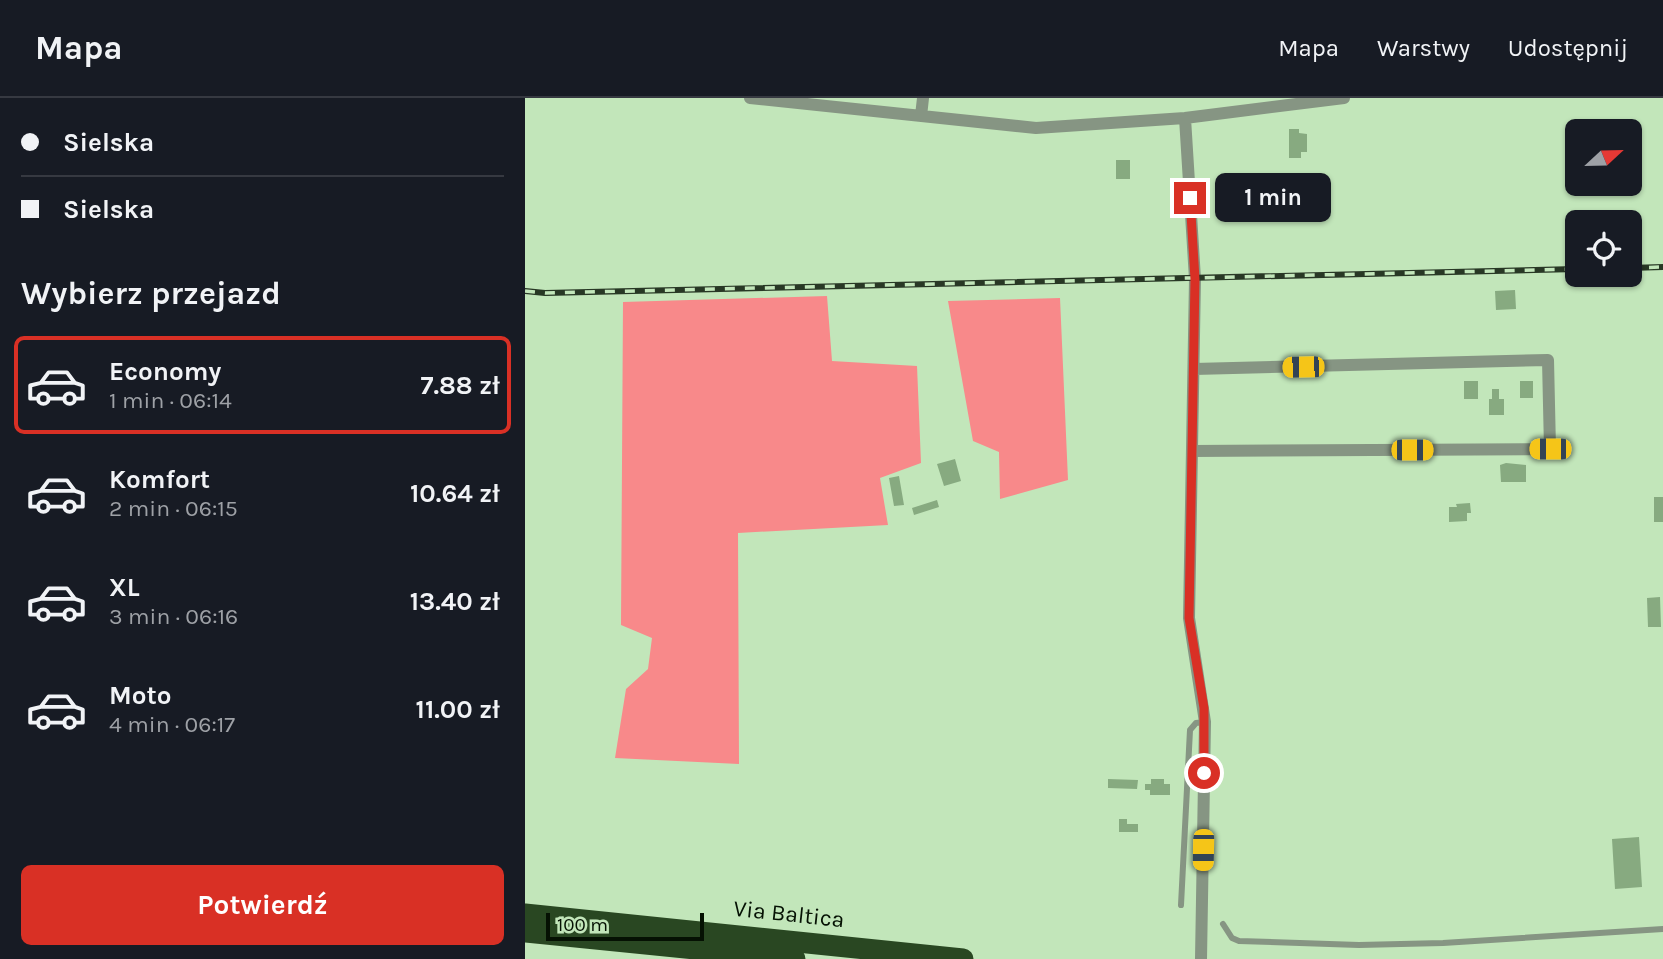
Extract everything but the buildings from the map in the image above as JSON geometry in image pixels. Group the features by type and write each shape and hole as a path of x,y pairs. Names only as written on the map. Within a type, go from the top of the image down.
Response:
{"highway":[{"path":"525,904 571,911 589,920"},
{"name":"Via Baltica","path":"525,914 963,959"},
{"name":"Via Baltica","path":"525,932 795,959"}],"street":[{"path":"750,98 1036,128 1185,118 1344,98"},
{"path":"921,116 923,98"},
{"path":"1185,118 1195,279 1189,618 1205,722 1201,956"},
{"path":"1192,451 1550,449 1548,360 1193,369"}],"lane":[{"path":"1181,905 1190,730 1196,723 1205,722"},
{"path":"1223,925 1232,938 1240,942 1359,945 1443,943 1663,929"}],"shaded area":[{"path":"827,296 832,361 917,366 921,463 880,478 888,525 738,533 739,764 615,758 626,689 648,669 652,638 621,625 623,302"},
{"path":"1060,298 1068,480 1000,499 999,452 973,441 948,301"}],"railway":[{"path":"1642,268 1663,267"},
{"path":"525,291 545,293 1565,269"}],"route":[{"path":"1190,198 1195,279 1189,618 1204,708 1204,773"}]}
